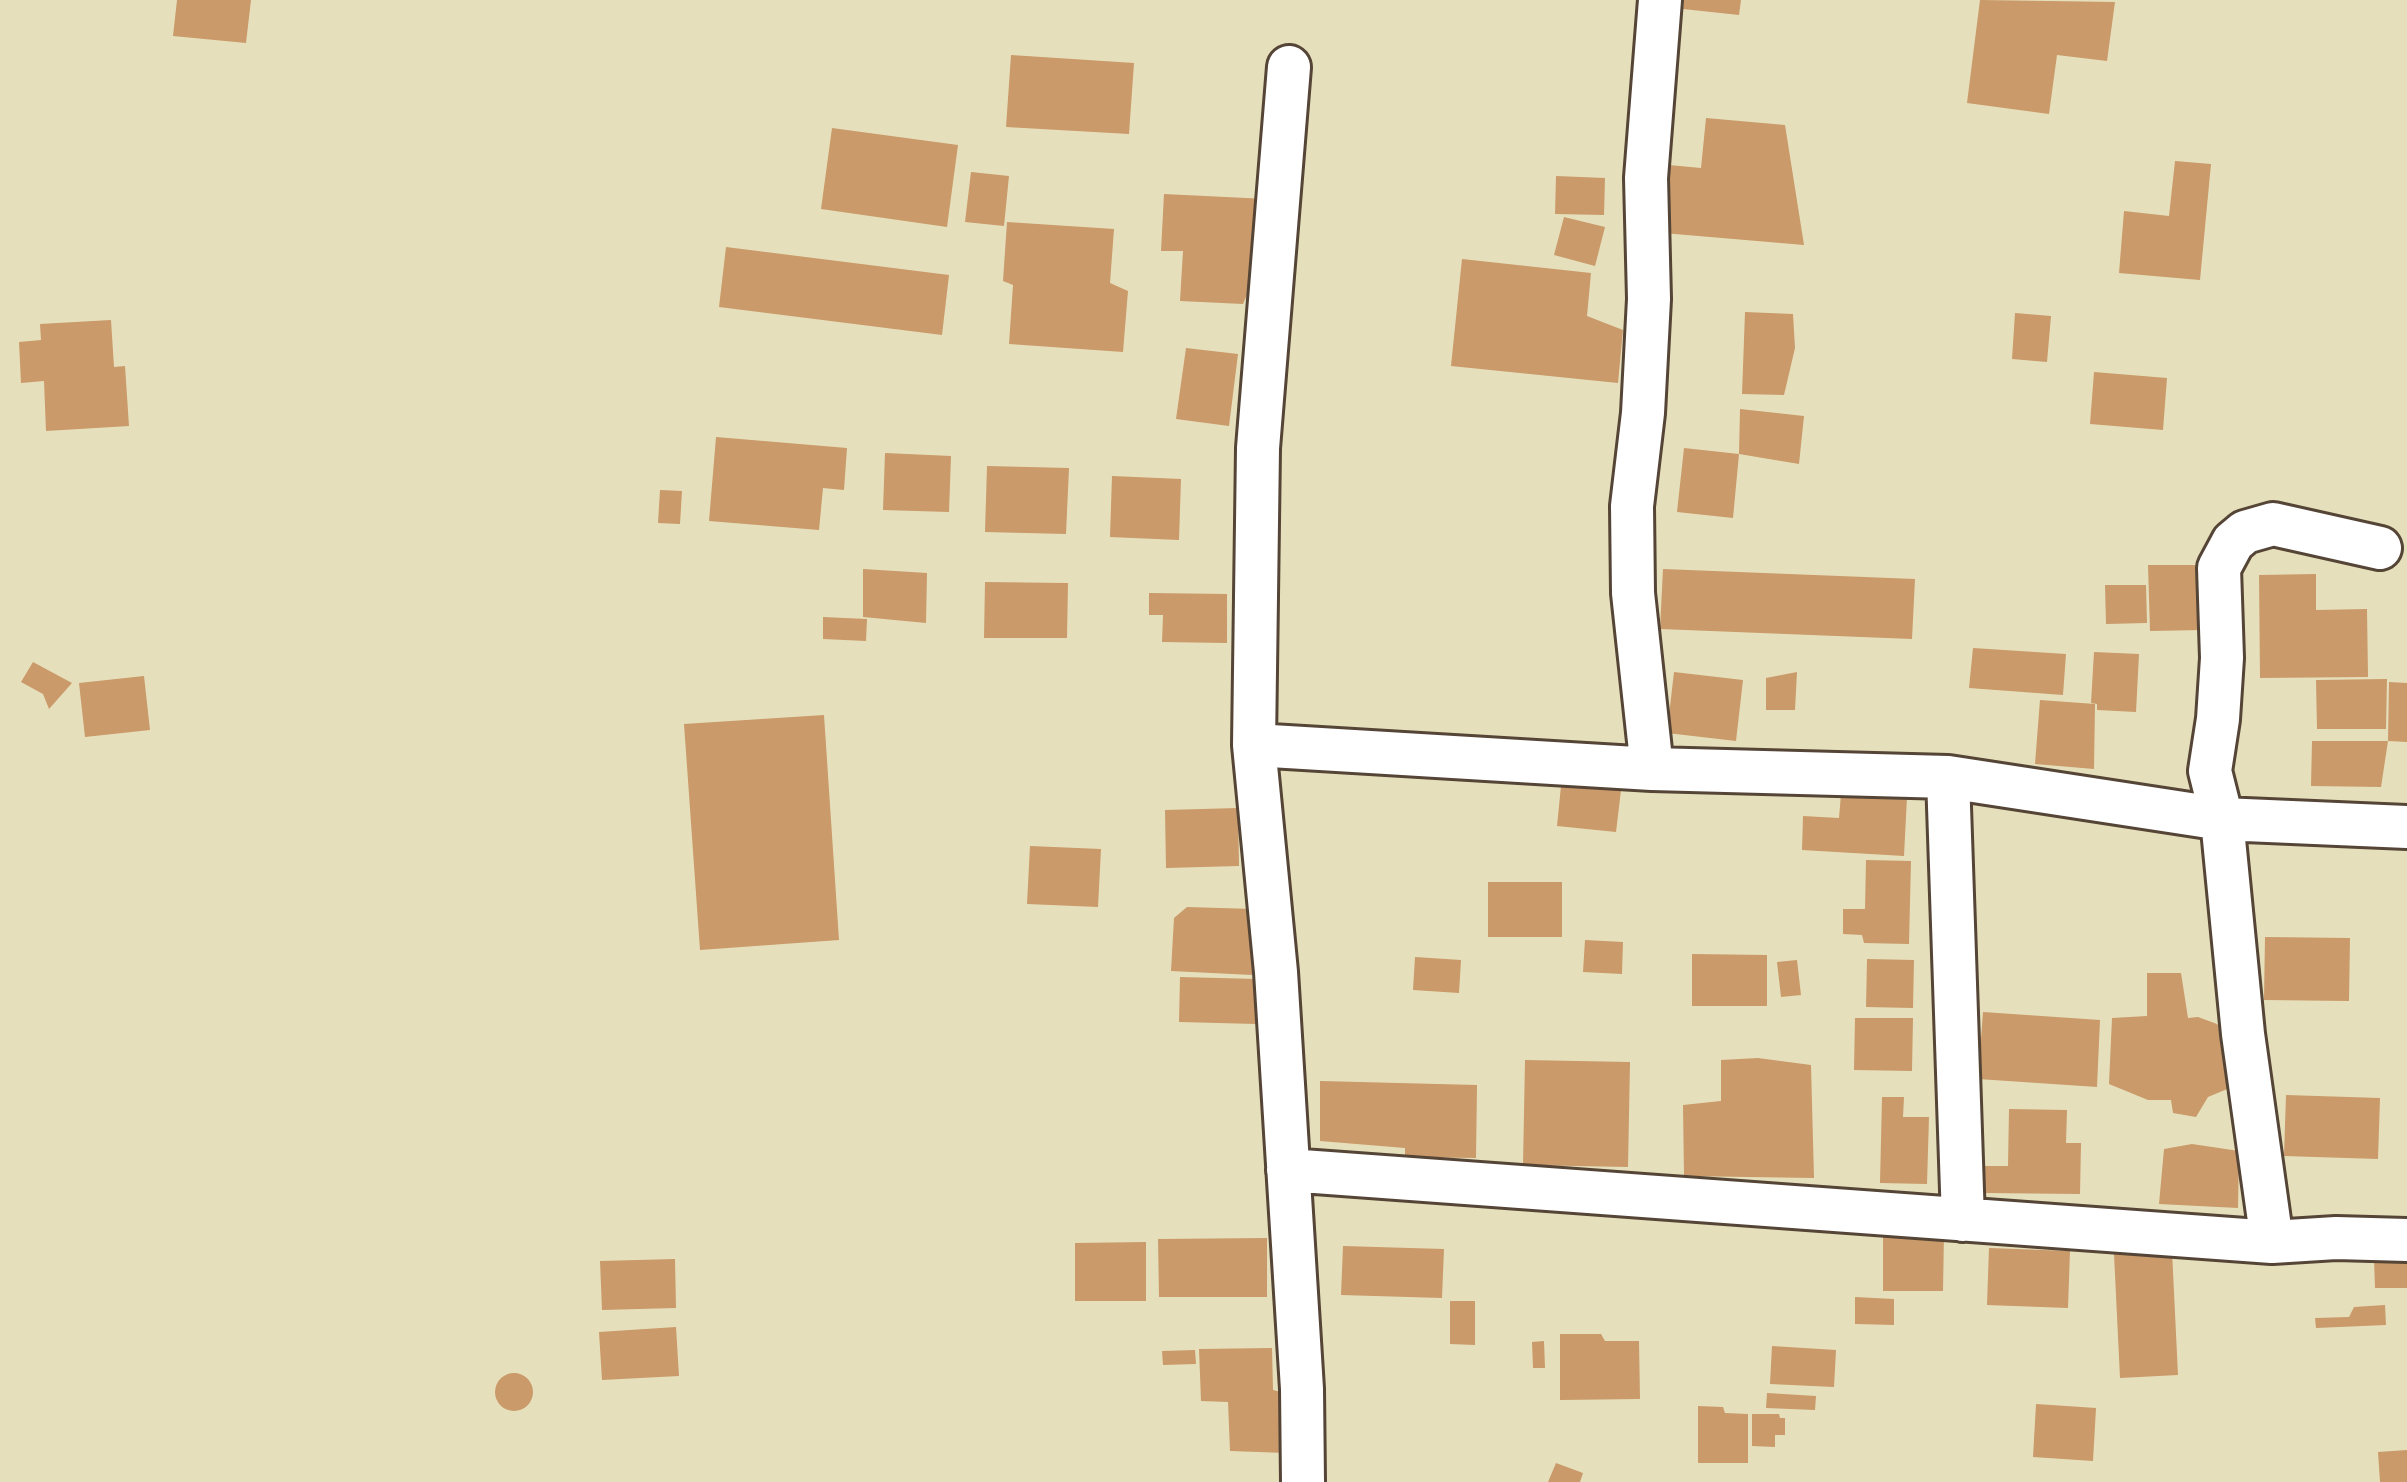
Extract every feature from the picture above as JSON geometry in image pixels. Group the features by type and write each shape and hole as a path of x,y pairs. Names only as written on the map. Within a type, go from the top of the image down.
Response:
{"street":[{"path":"1652,769 1633,593 1632,506 1650,299 1646,178 1660,0"},
{"path":"1289,67 1258,448 1254,746 1276,972 1302,1389 1303,1482"},
{"path":"2272,1242 2243,1034 2222,819 2210,771 2222,658 2218,583 2225,554 2244,532 2273,524 2380,548"},
{"path":"1254,746 1652,769 1948,776 2222,819 2407,828"},
{"path":"1948,776 1963,1220"},
{"path":"1288,1170 2272,1242 2336,1238 2407,1240"}],"building":[{"path":"177,0 251,0 246,43 173,36"},
{"path":"1684,0 1741,0 1739,15 1683,9"},
{"path":"1980,0 2115,2 2107,61 2057,55 2049,114 1967,103"},
{"path":"1011,55 1134,63 1129,134 1006,127"},
{"path":"1706,118 1785,125 1804,245 1663,233 1669,165 1701,168"},
{"path":"832,128 958,145 947,227 821,209"},
{"path":"2175,161 2211,164 2200,280 2119,273 2124,211 2169,216"},
{"path":"971,172 1009,176 1004,226 965,222"},
{"path":"1556,176 1605,178 1604,215 1555,214"},
{"path":"1164,194 1267,199 1264,255 1243,304 1180,301 1183,251 1161,251"},
{"path":"1564,217 1605,227 1595,266 1554,255"},
{"path":"1007,222 1114,229 1110,283 1128,291 1123,352 1009,344 1013,285 1003,281"},
{"path":"726,247 949,275 942,335 719,307"},
{"path":"1462,259 1591,273 1587,316 1623,330 1618,383 1451,366"},
{"path":"1745,312 1793,314 1795,348 1784,395 1742,394"},
{"path":"2015,313 2051,316 2047,362 2012,359"},
{"path":"111,320 114,367 125,366 129,426 46,431 44,381 21,383 19,342 41,340 40,324"},
{"path":"1186,348 1238,354 1229,426 1176,419"},
{"path":"2094,372 2167,378 2163,430 2090,424"},
{"path":"1740,409 1804,416 1799,464 1739,454"},
{"path":"716,437 847,448 844,490 823,488 819,530 709,521"},
{"path":"1684,448 1739,454 1733,518 1677,512"},
{"path":"885,453 951,456 949,512 883,510"},
{"path":"987,466 1069,468 1066,534 985,532"},
{"path":"1112,476 1181,479 1179,540 1110,537"},
{"path":"660,490 682,491 680,524 658,523"},
{"path":"2148,565 2202,565 2203,630 2150,631"},
{"path":"863,569 927,573 926,623 863,617"},
{"path":"1663,569 1915,579 1912,639 1660,629"},
{"path":"2316,574 2316,610 2367,609 2368,677 2260,678 2259,575"},
{"path":"985,582 1068,583 1067,638 984,638"},
{"path":"2105,585 2146,585 2147,623 2106,624"},
{"path":"1149,593 1227,594 1227,643 1162,642 1163,615 1149,615"},
{"path":"823,617 867,619 866,641 823,639"},
{"path":"1973,648 2066,654 2063,695 1969,688"},
{"path":"2094,652 2139,654 2136,712 2097,710 2097,704 2091,703"},
{"path":"33,662 72,683 49,709 43,694 21,682"},
{"path":"1674,672 1743,680 1736,741 1667,733"},
{"path":"1797,672 1795,710 1766,710 1766,678"},
{"path":"144,676 150,730 85,737 79,683"},
{"path":"2387,679 2386,729 2317,729 2316,680"},
{"path":"2389,682 2407,683 2407,742 2388,741"},
{"path":"2040,700 2095,704 2094,769 2035,764"},
{"path":"824,715 839,940 700,950 684,724"},
{"path":"2312,741 2388,741 2381,787 2311,786"},
{"path":"1562,776 1622,782 1616,832 1557,826"},
{"path":"1841,794 1907,797 1904,856 1802,850 1803,816 1839,818"},
{"path":"1238,808 1239,866 1166,868 1165,810"},
{"path":"1030,846 1101,849 1098,907 1027,904"},
{"path":"1866,860 1911,861 1909,944 1864,943 1862,935 1843,934 1843,909 1865,909"},
{"path":"1488,882 1562,882 1562,937 1488,937"},
{"path":"1187,907 1254,909 1252,975 1171,971 1174,918"},
{"path":"2265,937 2350,938 2349,1001 2264,1000"},
{"path":"1585,940 1623,942 1622,974 1583,972"},
{"path":"1692,954 1767,955 1767,1006 1692,1006"},
{"path":"1415,957 1461,960 1459,993 1413,990"},
{"path":"1867,959 1914,960 1913,1008 1866,1007"},
{"path":"1797,960 1801,995 1781,997 1777,962"},
{"path":"2147,973 2181,973 2188,1018 2198,1017 2217,1024 2226,1036 2232,1087 2208,1097 2196,1117 2173,1113 2171,1100 2148,1100 2109,1084 2112,1018 2147,1016"},
{"path":"1180,977 1257,979 1256,1024 1179,1022"},
{"path":"1983,1012 2100,1020 2097,1087 1978,1079"},
{"path":"1855,1018 1913,1018 1912,1071 1854,1070"},
{"path":"1758,1058 1811,1065 1814,1178 1684,1176 1683,1105 1721,1101 1721,1060"},
{"path":"1525,1060 1630,1062 1628,1167 1523,1165"},
{"path":"1320,1081 1477,1085 1476,1158 1405,1157 1405,1148 1320,1141"},
{"path":"2286,1095 2380,1098 2378,1159 2284,1156"},
{"path":"1882,1097 1904,1097 1903,1117 1929,1117 1927,1184 1880,1183"},
{"path":"2009,1109 2067,1110 2066,1143 2081,1143 2080,1194 1985,1193 1985,1166 2008,1166"},
{"path":"2192,1144 2239,1151 2238,1208 2159,1204 2164,1149"},
{"path":"1883,1230 1944,1232 1943,1291 1883,1291"},
{"path":"1267,1238 1267,1297 1159,1297 1158,1239"},
{"path":"1146,1242 1146,1301 1075,1301 1075,1243"},
{"path":"1343,1246 1444,1249 1442,1298 1341,1295"},
{"path":"1989,1248 2070,1251 2068,1308 1987,1305"},
{"path":"2172,1251 2178,1375 2120,1378 2114,1254"},
{"path":"2374,1258 2407,1259 2407,1288 2375,1288"},
{"path":"675,1259 676,1308 602,1310 600,1261"},
{"path":"1855,1297 1894,1299 1894,1325 1855,1324"},
{"path":"1450,1301 1475,1301 1475,1345 1450,1344"},
{"path":"2385,1305 2386,1325 2316,1328 2315,1318 2349,1317 2354,1307"},
{"path":"676,1327 679,1376 602,1380 599,1332"},
{"path":"1560,1334 1601,1334 1605,1341 1639,1341 1640,1399 1560,1400"},
{"path":"1544,1341 1545,1368 1533,1368 1532,1342"},
{"path":"1772,1346 1836,1350 1834,1387 1770,1384"},
{"path":"1272,1348 1273,1390 1281,1392 1286,1453 1230,1451 1228,1402 1201,1401 1199,1349"},
{"path":"1195,1350 1196,1364 1163,1365 1162,1351"},
{"path":"514,1373 528,1378 533,1392 528,1406 514,1411 500,1406 495,1392 500,1378"},
{"path":"1767,1393 1816,1396 1815,1410 1766,1408"},
{"path":"2036,1404 2096,1408 2093,1461 2033,1457"},
{"path":"1698,1406 1748,1414 1748,1463 1698,1463"},
{"path":"1752,1414 1779,1414 1785,1418 1785,1435 1775,1435 1775,1447 1752,1446"},
{"path":"2407,1450 2407,1482 2380,1482 2378,1452"},
{"path":"1556,1463 1583,1473 1580,1482 1548,1482"}]}
